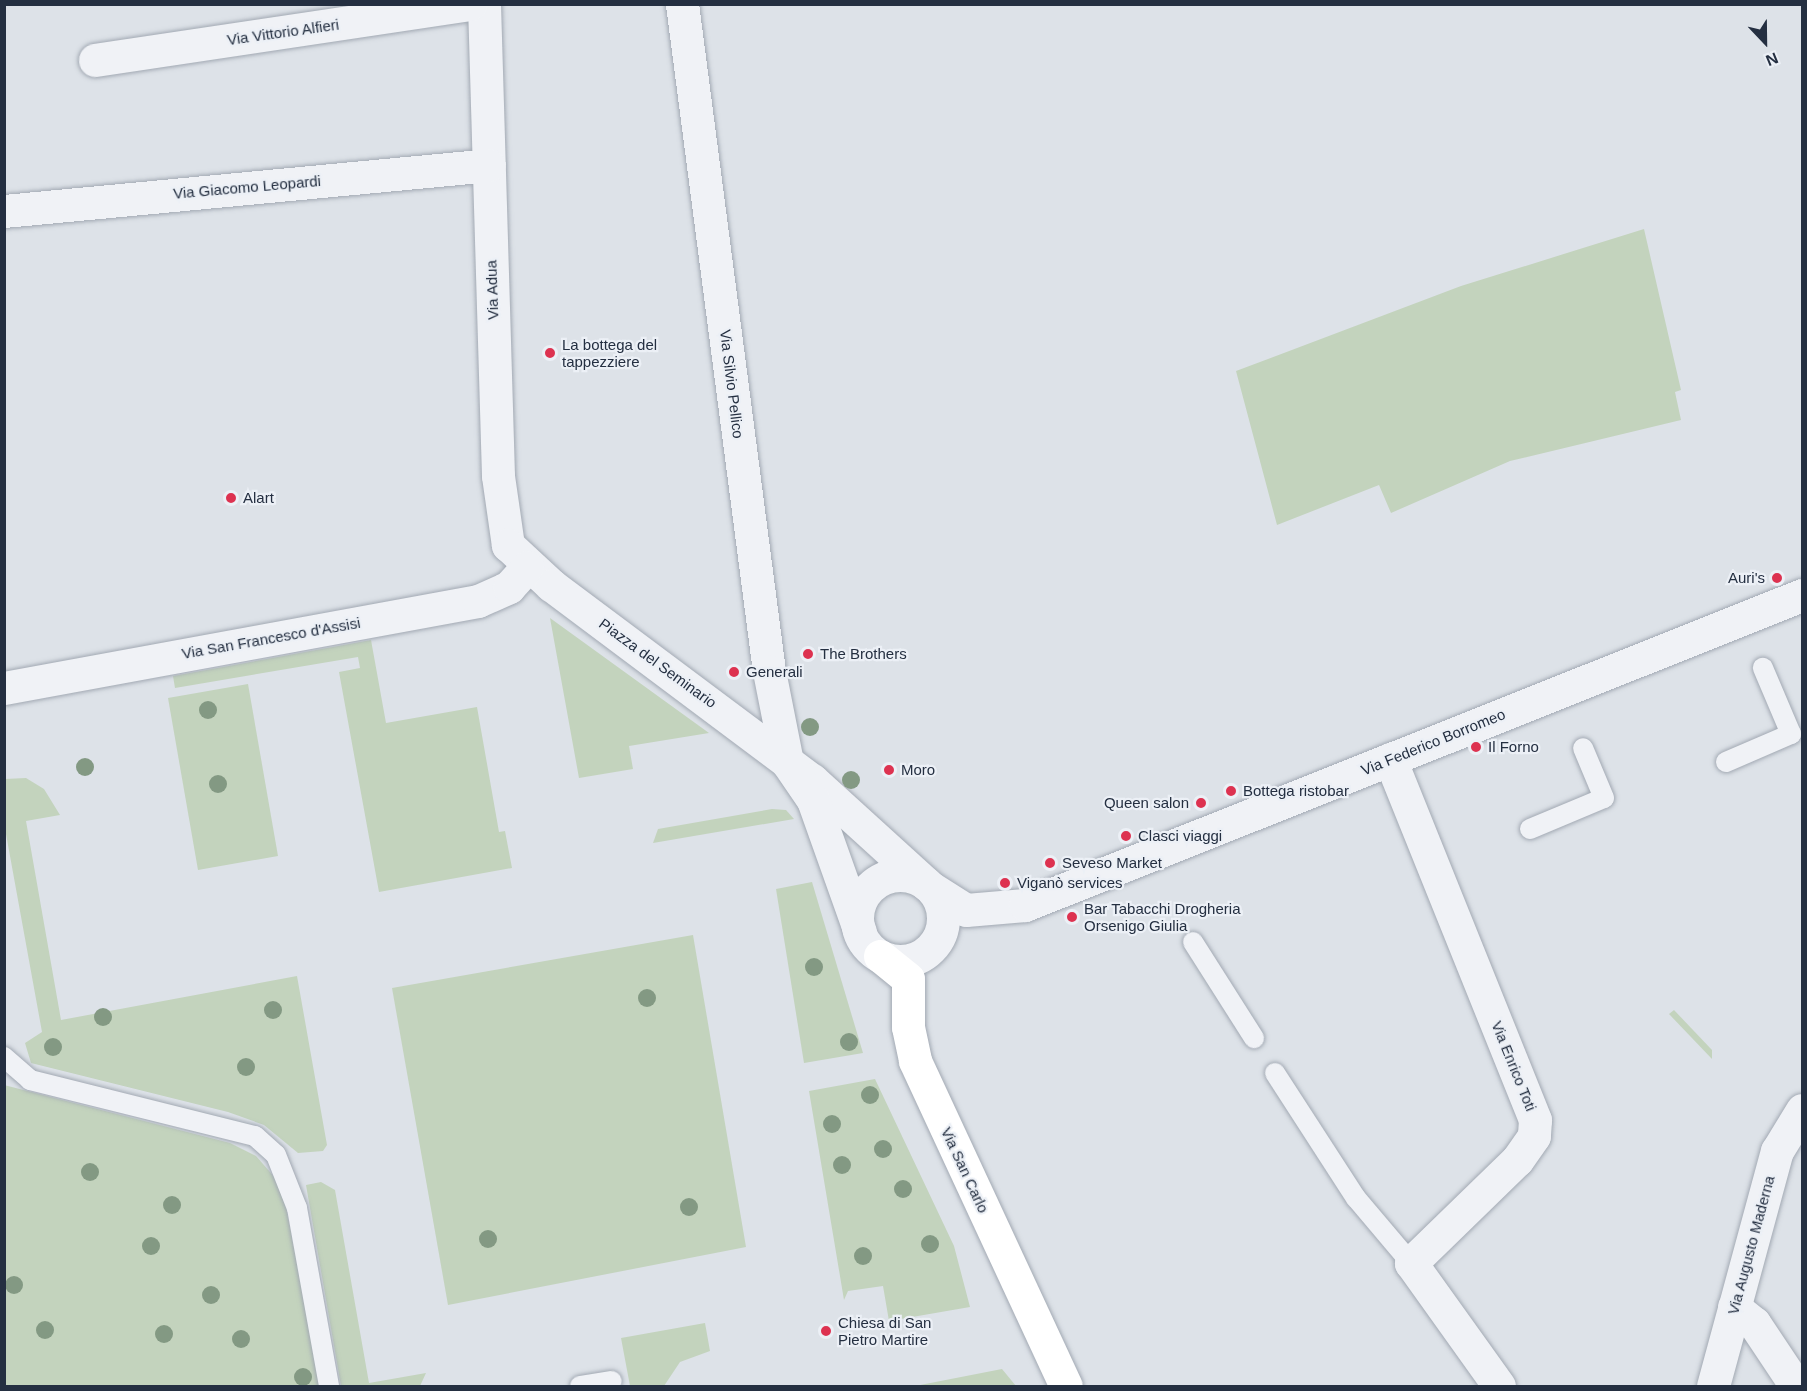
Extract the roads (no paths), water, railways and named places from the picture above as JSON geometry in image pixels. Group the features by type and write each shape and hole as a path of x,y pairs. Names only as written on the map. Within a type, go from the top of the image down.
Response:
{"street":[{"name":"Via Vittorio Alfieri","path":"95,60 471,4"},
{"name":"Via Adua","path":"484,4 500,511 508,544 527,567"},
{"name":"Via Silvio Pellico","path":"682,4 769,671 787,762"},
{"name":"Via Giacomo Leopardi","path":"4,211 489,165"},
{"name":"Piazza del Seminario","path":"527,567 787,762 928,886 942,914 935,942 912,959 870,944 813,800 787,762"},
{"name":"Via San Francesco d'Assisi","path":"4,688 478,601 509,586 527,567"},
{"name":"Via Federico Borromeo","path":"928,886 957,908 999,910 1145,865 1390,759 1563,697 1744,623 1803,595"},
{"name":"Via Enrico Toti","path":"1390,759 1535,1120 1534,1136 1517,1160 1410,1263"},
{"path":"870,944 861,900 878,881 898,874 928,886"},
{"name":"Via San Carlo","path":"870,944 908,979 908,1027 915,1061 1066,1386"},
{"name":"Via Augusto Maderna","path":"1713,1386 1777,1151 1803,1110"},
{"path":"1410,1263 1499,1386"},
{"path":"1734,1307 1754,1323 1796,1386"}],"lane":[{"path":"1726,762 1791,734 1763,668"},
{"path":"1530,829 1604,798 1584,748"},
{"path":"1193,942 1254,1038"},
{"path":"4,1057 30,1080 255,1136 276,1155 295,1197 329,1386"},
{"path":"1275,1073 1356,1198 1410,1263"},
{"path":"579,1386 612,1381"}],"place":[{"name":"La bottega del tappezziere","path":"550,353"},
{"name":"Alart","path":"231,498"},
{"name":"Auri's","path":"1777,578"},
{"name":"The Brothers","path":"808,654"},
{"name":"Generali","path":"734,672"},
{"name":"Il Forno","path":"1476,747"},
{"name":"Moro","path":"889,770"},
{"name":"Bottega ristobar","path":"1231,791"},
{"name":"Queen salon","path":"1201,803"},
{"name":"Clasci viaggi","path":"1126,836"},
{"name":"Seveso Market","path":"1050,863"},
{"name":"Viganò services","path":"1005,883"},
{"name":"Bar Tabacchi Drogheria Orsenigo Giulia","path":"1072,917"},
{"name":"Chiesa di San Pietro Martire","path":"826,1331"}]}
